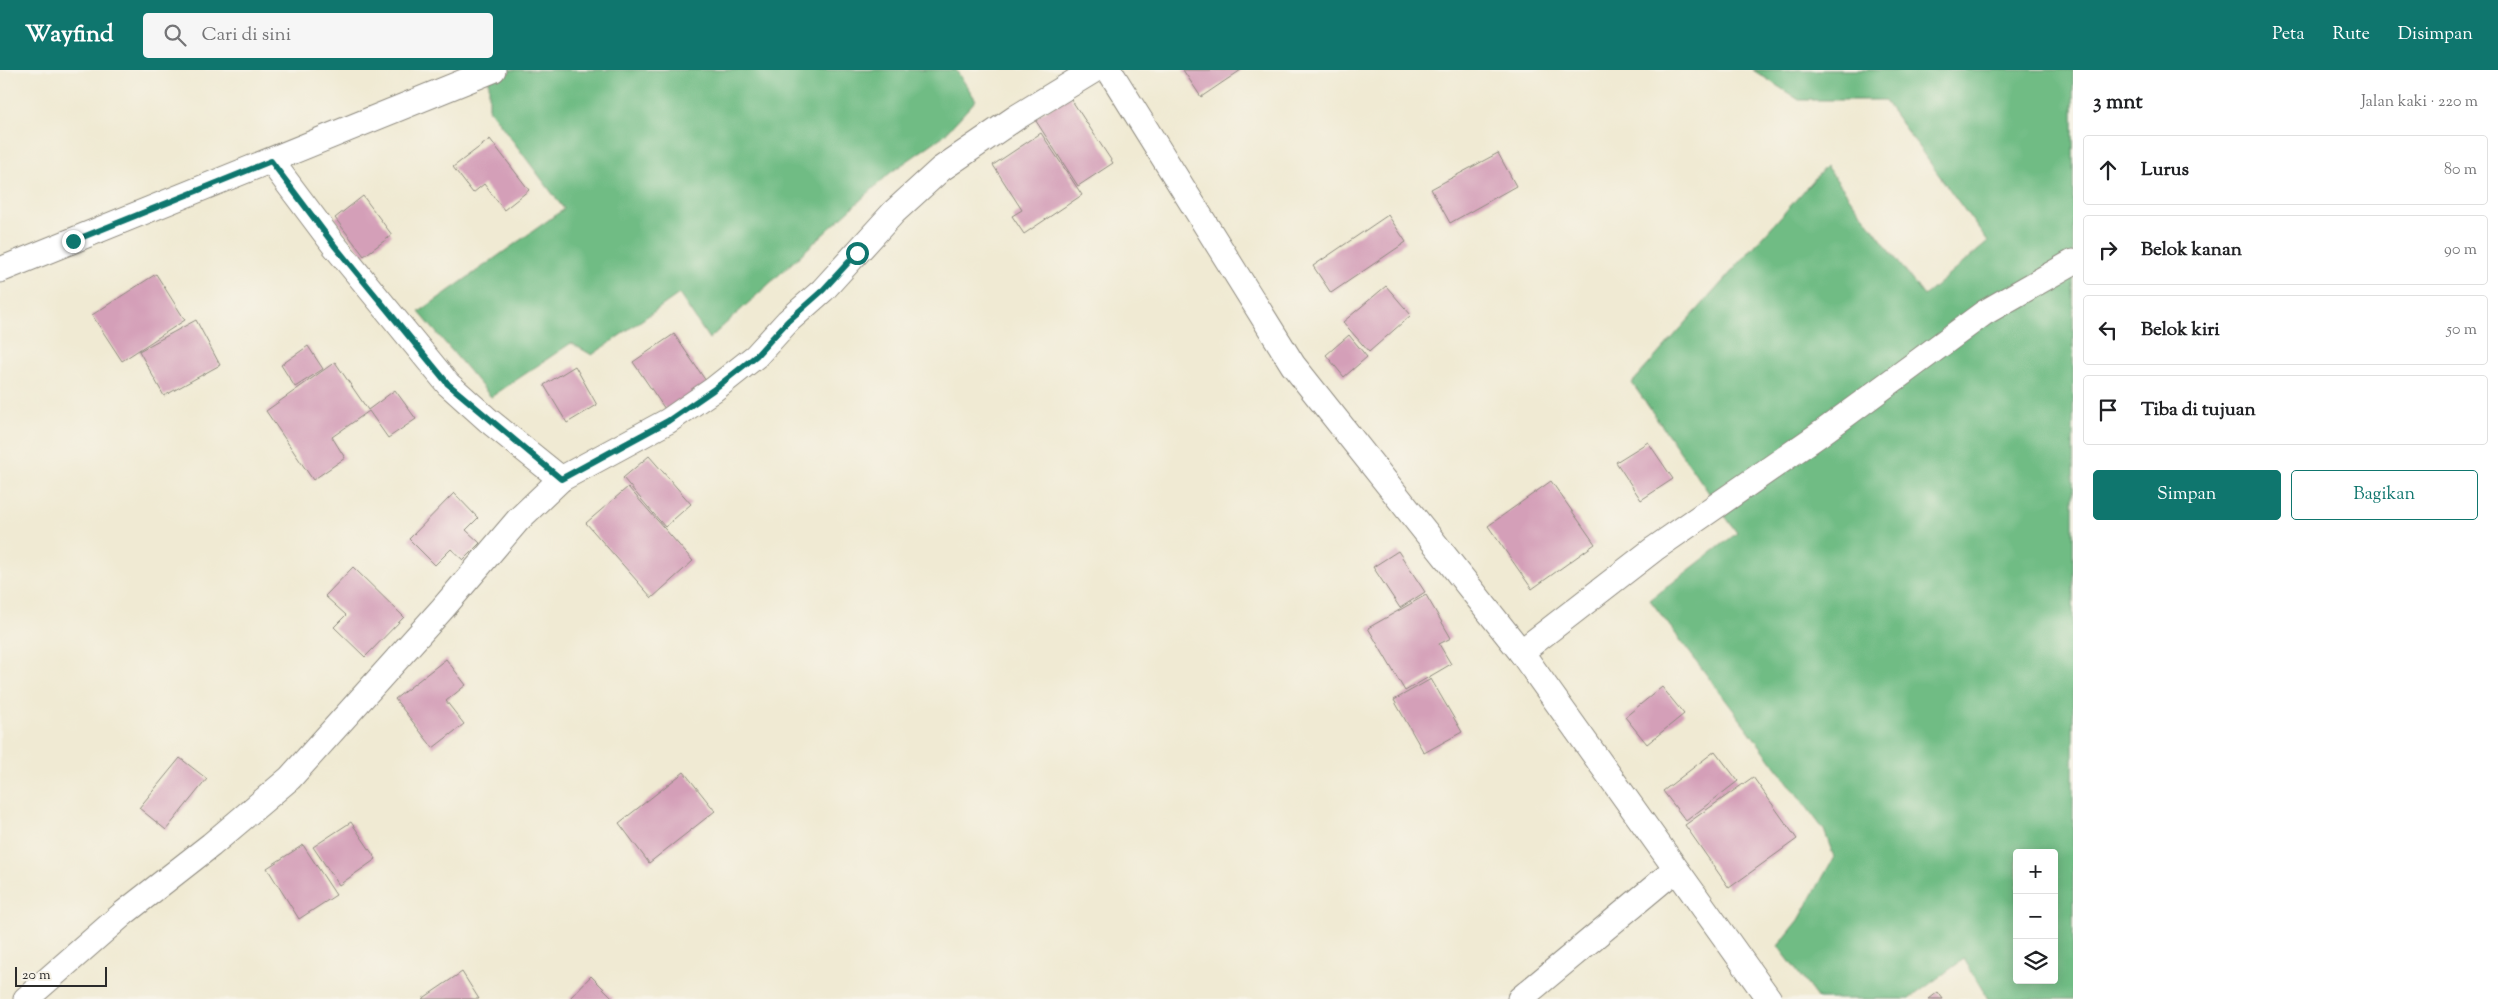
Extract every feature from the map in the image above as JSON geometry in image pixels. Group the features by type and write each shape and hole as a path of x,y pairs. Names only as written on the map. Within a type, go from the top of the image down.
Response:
{"street":[{"path":"0,270 493,70"},
{"path":"26,999 124,914 211,845 290,778 443,608 518,520 561,479 668,421 713,390 756,356 788,321 823,290 894,212 941,169 1017,117 1094,70"},
{"path":"1109,70 1293,365 1521,652 1769,999"},
{"path":"271,161 334,245 448,384 561,479"},
{"path":"1521,652 1654,549 1820,434 1984,313 2073,262"},
{"path":"1520,999 1676,870"}],"green space":[{"path":"489,70 956,70 976,100 943,136 890,173 709,339 679,294 592,355 571,343 491,397 419,312 564,209 489,109"},
{"path":"1753,70 2073,70 2073,999 1988,999 1964,959 1909,999 1818,999 1778,946 1799,920 1834,857 1824,830 1650,600 1737,533 1632,383 1826,166 1924,296 1988,242 1884,100 1799,100"}],"building":[{"path":"1183,70 1241,70 1201,97"},
{"path":"1069,96 1113,163 1078,186 1034,118"},
{"path":"1041,133 1082,195 1024,234 1012,216 1022,210 993,165"},
{"path":"490,139 529,190 504,210 484,184 473,193 453,167"},
{"path":"1498,153 1516,186 1450,223 1431,189"},
{"path":"363,196 392,235 364,256 335,218"},
{"path":"1388,215 1406,242 1331,293 1313,266"},
{"path":"156,274 185,320 122,361 92,315"},
{"path":"1386,286 1411,315 1369,352 1343,322"},
{"path":"196,320 220,365 164,396 139,351"},
{"path":"674,334 708,384 667,412 633,362"},
{"path":"1349,335 1367,357 1344,377 1326,355"},
{"path":"308,346 323,369 295,387 281,365"},
{"path":"335,362 368,410 395,390 416,419 388,438 369,411 332,437 345,458 313,480 266,411"},
{"path":"575,366 597,405 567,423 544,385"},
{"path":"1648,442 1673,479 1641,500 1616,462"},
{"path":"649,456 691,504 665,527 623,478"},
{"path":"1551,481 1595,544 1532,589 1488,526"},
{"path":"628,487 693,561 652,598 586,523"},
{"path":"454,493 478,518 466,530 480,543 463,560 451,549 435,565 409,539"},
{"path":"1398,551 1425,592 1400,608 1373,567"},
{"path":"353,567 404,617 365,657 334,627 346,615 325,596"},
{"path":"1426,595 1451,638 1439,644 1451,664 1405,691 1368,628"},
{"path":"446,659 466,685 446,701 464,724 433,748 395,699"},
{"path":"1431,679 1462,732 1424,753 1394,700"},
{"path":"1662,687 1684,714 1647,744 1625,717"},
{"path":"1715,751 1738,781 1686,821 1663,791"},
{"path":"180,758 207,779 166,830 139,808"},
{"path":"684,772 715,811 649,863 619,823"},
{"path":"1753,777 1797,839 1729,888 1685,825"},
{"path":"351,822 376,859 339,885 313,847"},
{"path":"303,845 336,895 299,919 267,868"},
{"path":"462,972 479,999 422,999"},
{"path":"591,976 614,999 569,999"},
{"path":"1938,992 1943,999 1929,999"}],"route":[{"path":"73,241 271,161 334,245 448,384 488,420 561,479 668,421 713,390 756,356 788,321 823,290 857,253"}]}
